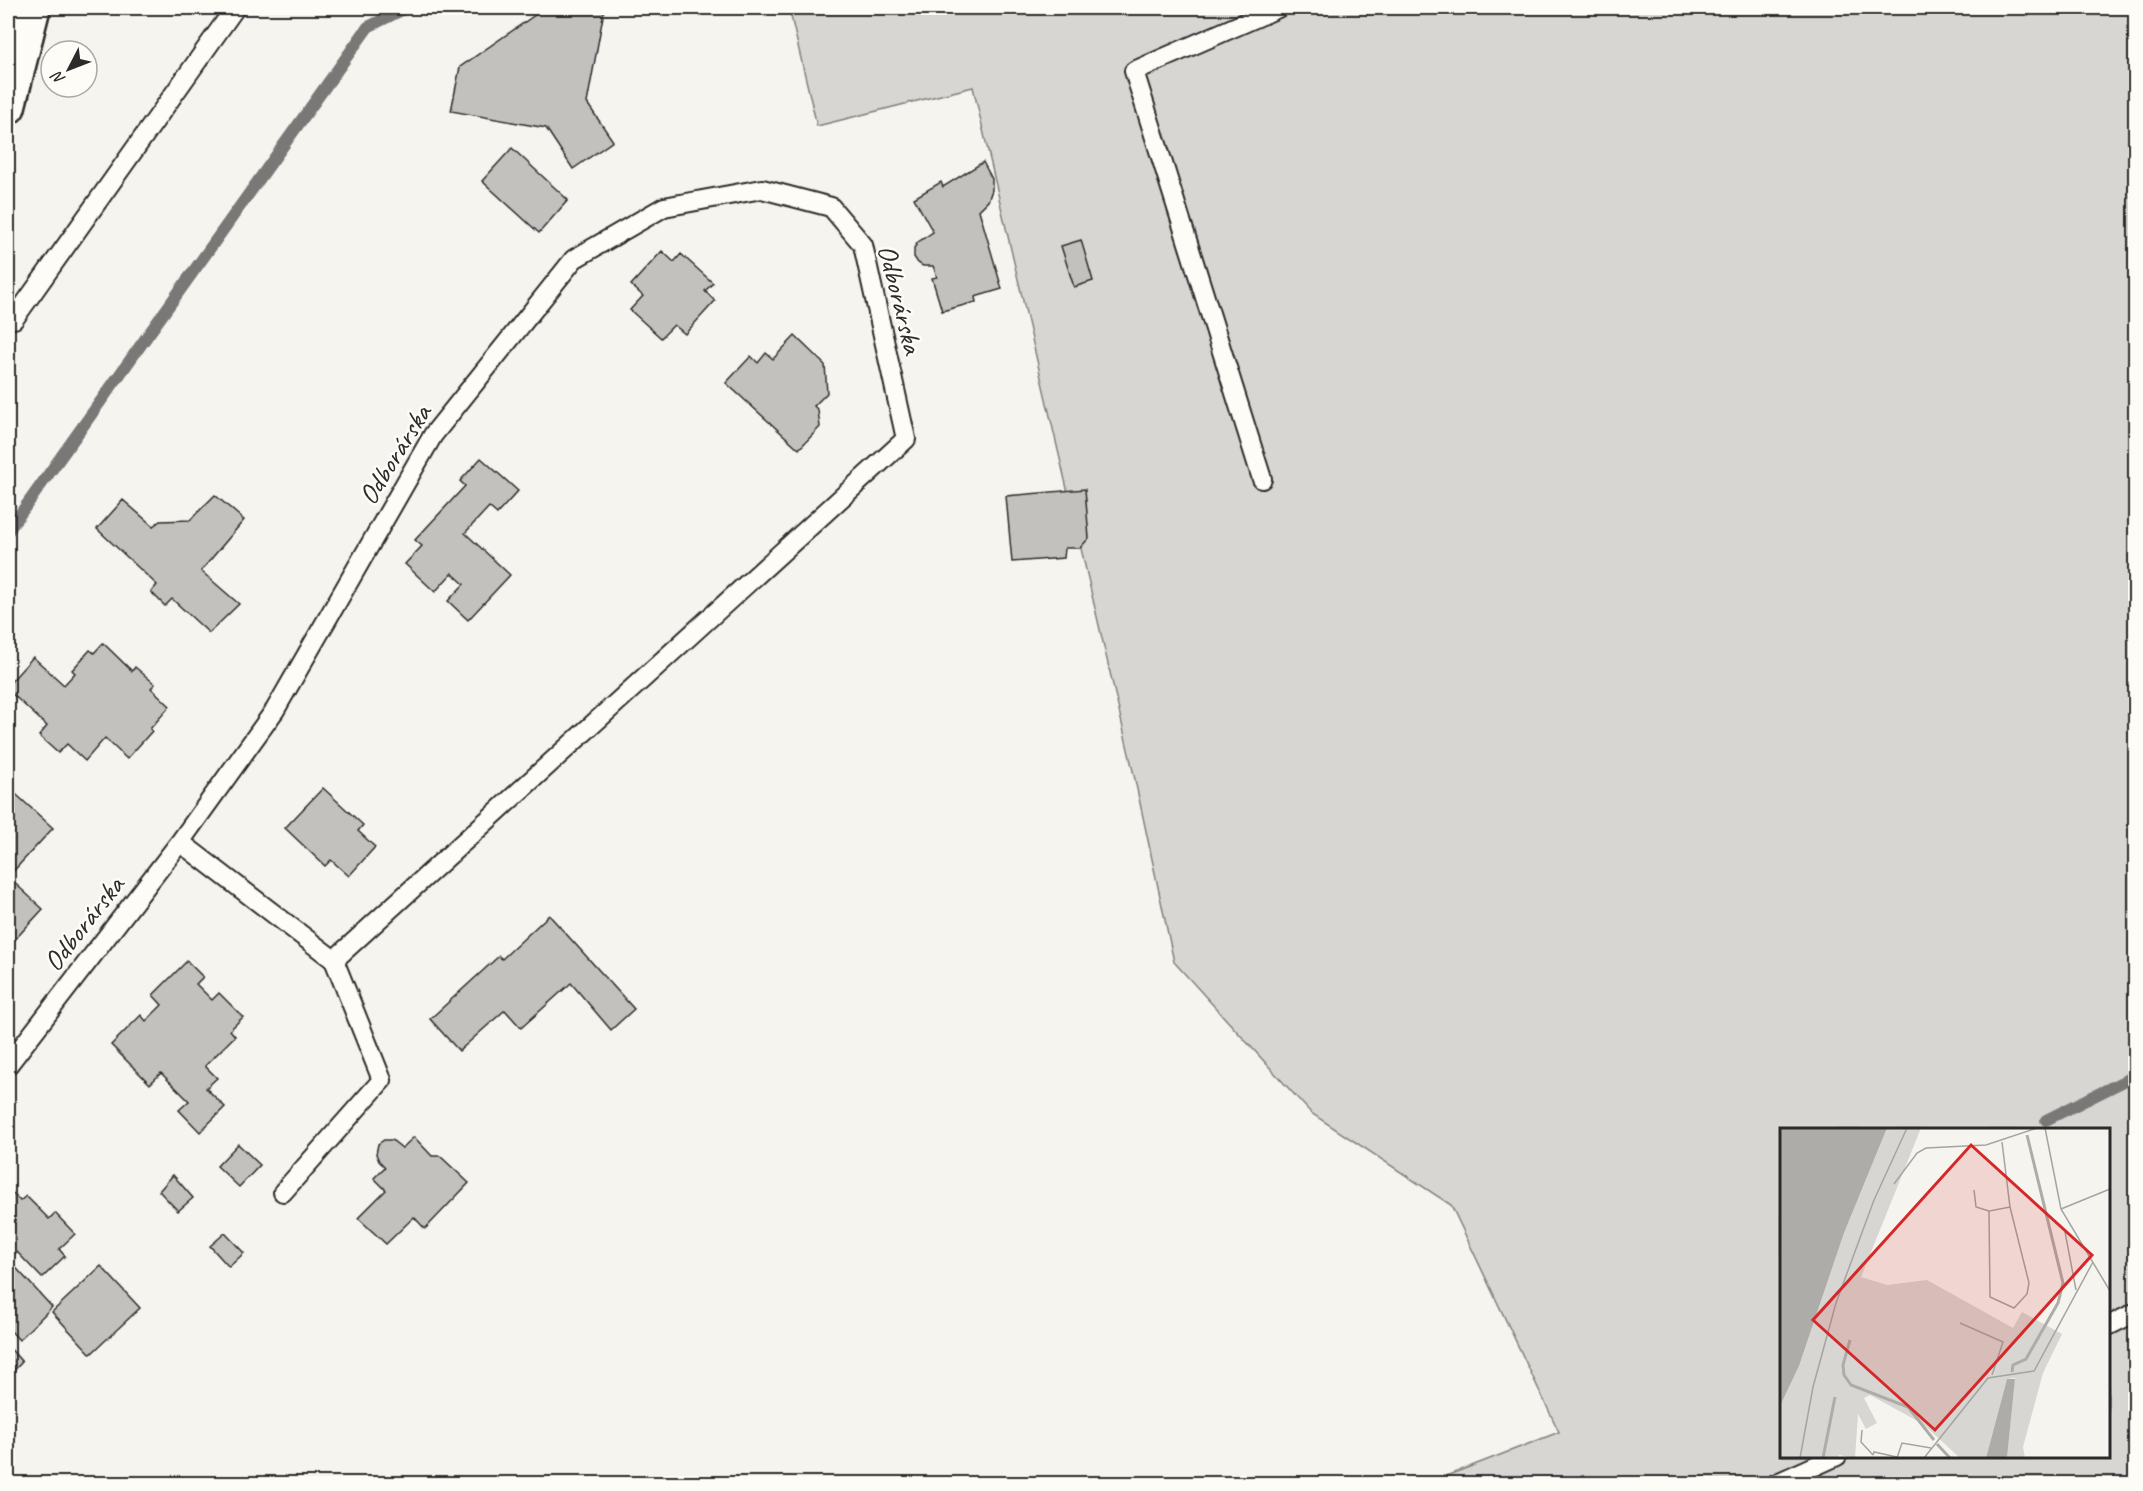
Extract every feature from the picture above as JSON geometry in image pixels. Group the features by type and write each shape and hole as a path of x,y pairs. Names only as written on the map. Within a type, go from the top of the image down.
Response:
{"main road":[{"path":"8,107 33,8"}],"lane":[{"path":"14,319 235,8"},
{"path":"1263,479 1134,71 1278,8"},
{"name":"Odborárska","path":"8,1065 180,842 275,710 434,435 574,259 664,207 762,189 831,207 863,246 906,439 334,960"},
{"path":"180,842 334,960 382,1080 283,1192"},
{"path":"2110,1325 2136,1312"},
{"path":"1775,1484 1833,1458"}],"shaded area":[{"path":"789,8 2135,8 2135,1478 2122,1484 1428,1483 1559,1432 1451,1205 1311,1113 1174,962 1134,775 973,87 817,126"}],"building":[{"path":"545,8 582,8 604,11 587,103 613,141 573,169 546,128 451,111 460,67"},
{"path":"512,148 568,200 539,233 482,181"},
{"path":"983,162 992,179 992,190 988,201 979,210 1002,289 975,297 976,302 942,311 932,278 937,277 933,266 923,266 914,257 914,248 918,242 933,232 914,198 941,182 943,187"},
{"path":"1081,240 1093,281 1074,287 1061,246"},
{"path":"662,251 674,262 681,254 713,283 705,291 715,301 685,334 674,325 661,338 630,310 643,296 631,285"},
{"path":"795,336 825,365 827,393 814,406 818,410 820,427 799,449 726,383 751,356 758,363 766,353 773,359"},
{"path":"481,458 518,491 497,514 489,507 465,533 510,575 468,620 448,601 464,584 452,573 435,592 405,564 422,546 415,540 465,486 460,481"},
{"path":"1085,489 1089,538 1080,548 1065,548 1064,558 1012,562 1006,496"},
{"path":"215,495 244,520 201,571 239,604 209,633 172,599 165,606 151,592 157,585 97,529 123,500 153,526 160,521 190,520"},
{"path":"103,643 132,671 135,667 155,684 151,688 170,706 127,759 105,738 85,761 67,744 58,753 39,736 47,726 8,690 8,685 33,657 64,685 75,673 72,670 90,650 94,653"},
{"path":"8,787 53,828 8,877"},
{"path":"323,788 363,825 358,831 375,847 349,876 331,860 325,866 285,828"},
{"path":"8,877 43,909 8,947"},
{"path":"549,915 634,1009 611,1030 571,983 521,1028 505,1010 459,1051 430,1019 499,956 502,959"},
{"path":"187,961 203,977 196,984 212,1000 219,993 243,1017 230,1030 235,1036 205,1066 217,1078 206,1088 225,1107 200,1132 179,1110 189,1101 161,1073 150,1084 111,1045 141,1015 146,1021 162,1005 153,995"},
{"path":"414,1137 432,1156 440,1156 469,1183 425,1229 414,1217 386,1244 358,1218 386,1190 374,1178 385,1167 376,1154 378,1144 384,1140 392,1140 402,1148"},
{"path":"238,1144 260,1165 239,1187 217,1166"},
{"path":"173,1175 193,1198 178,1211 159,1191"},
{"path":"8,1188 20,1201 26,1196 49,1219 55,1213 75,1234 59,1249 65,1256 42,1278 17,1252 8,1259"},
{"path":"225,1233 244,1253 229,1267 210,1246"},
{"path":"8,1259 52,1307 19,1340 8,1328"},
{"path":"101,1266 140,1308 91,1354 52,1312"},
{"path":"8,1346 22,1362 8,1377"}],"waterway":[{"path":"8,531 368,27 406,8"},
{"path":"2046,1120 2136,1075"}]}
